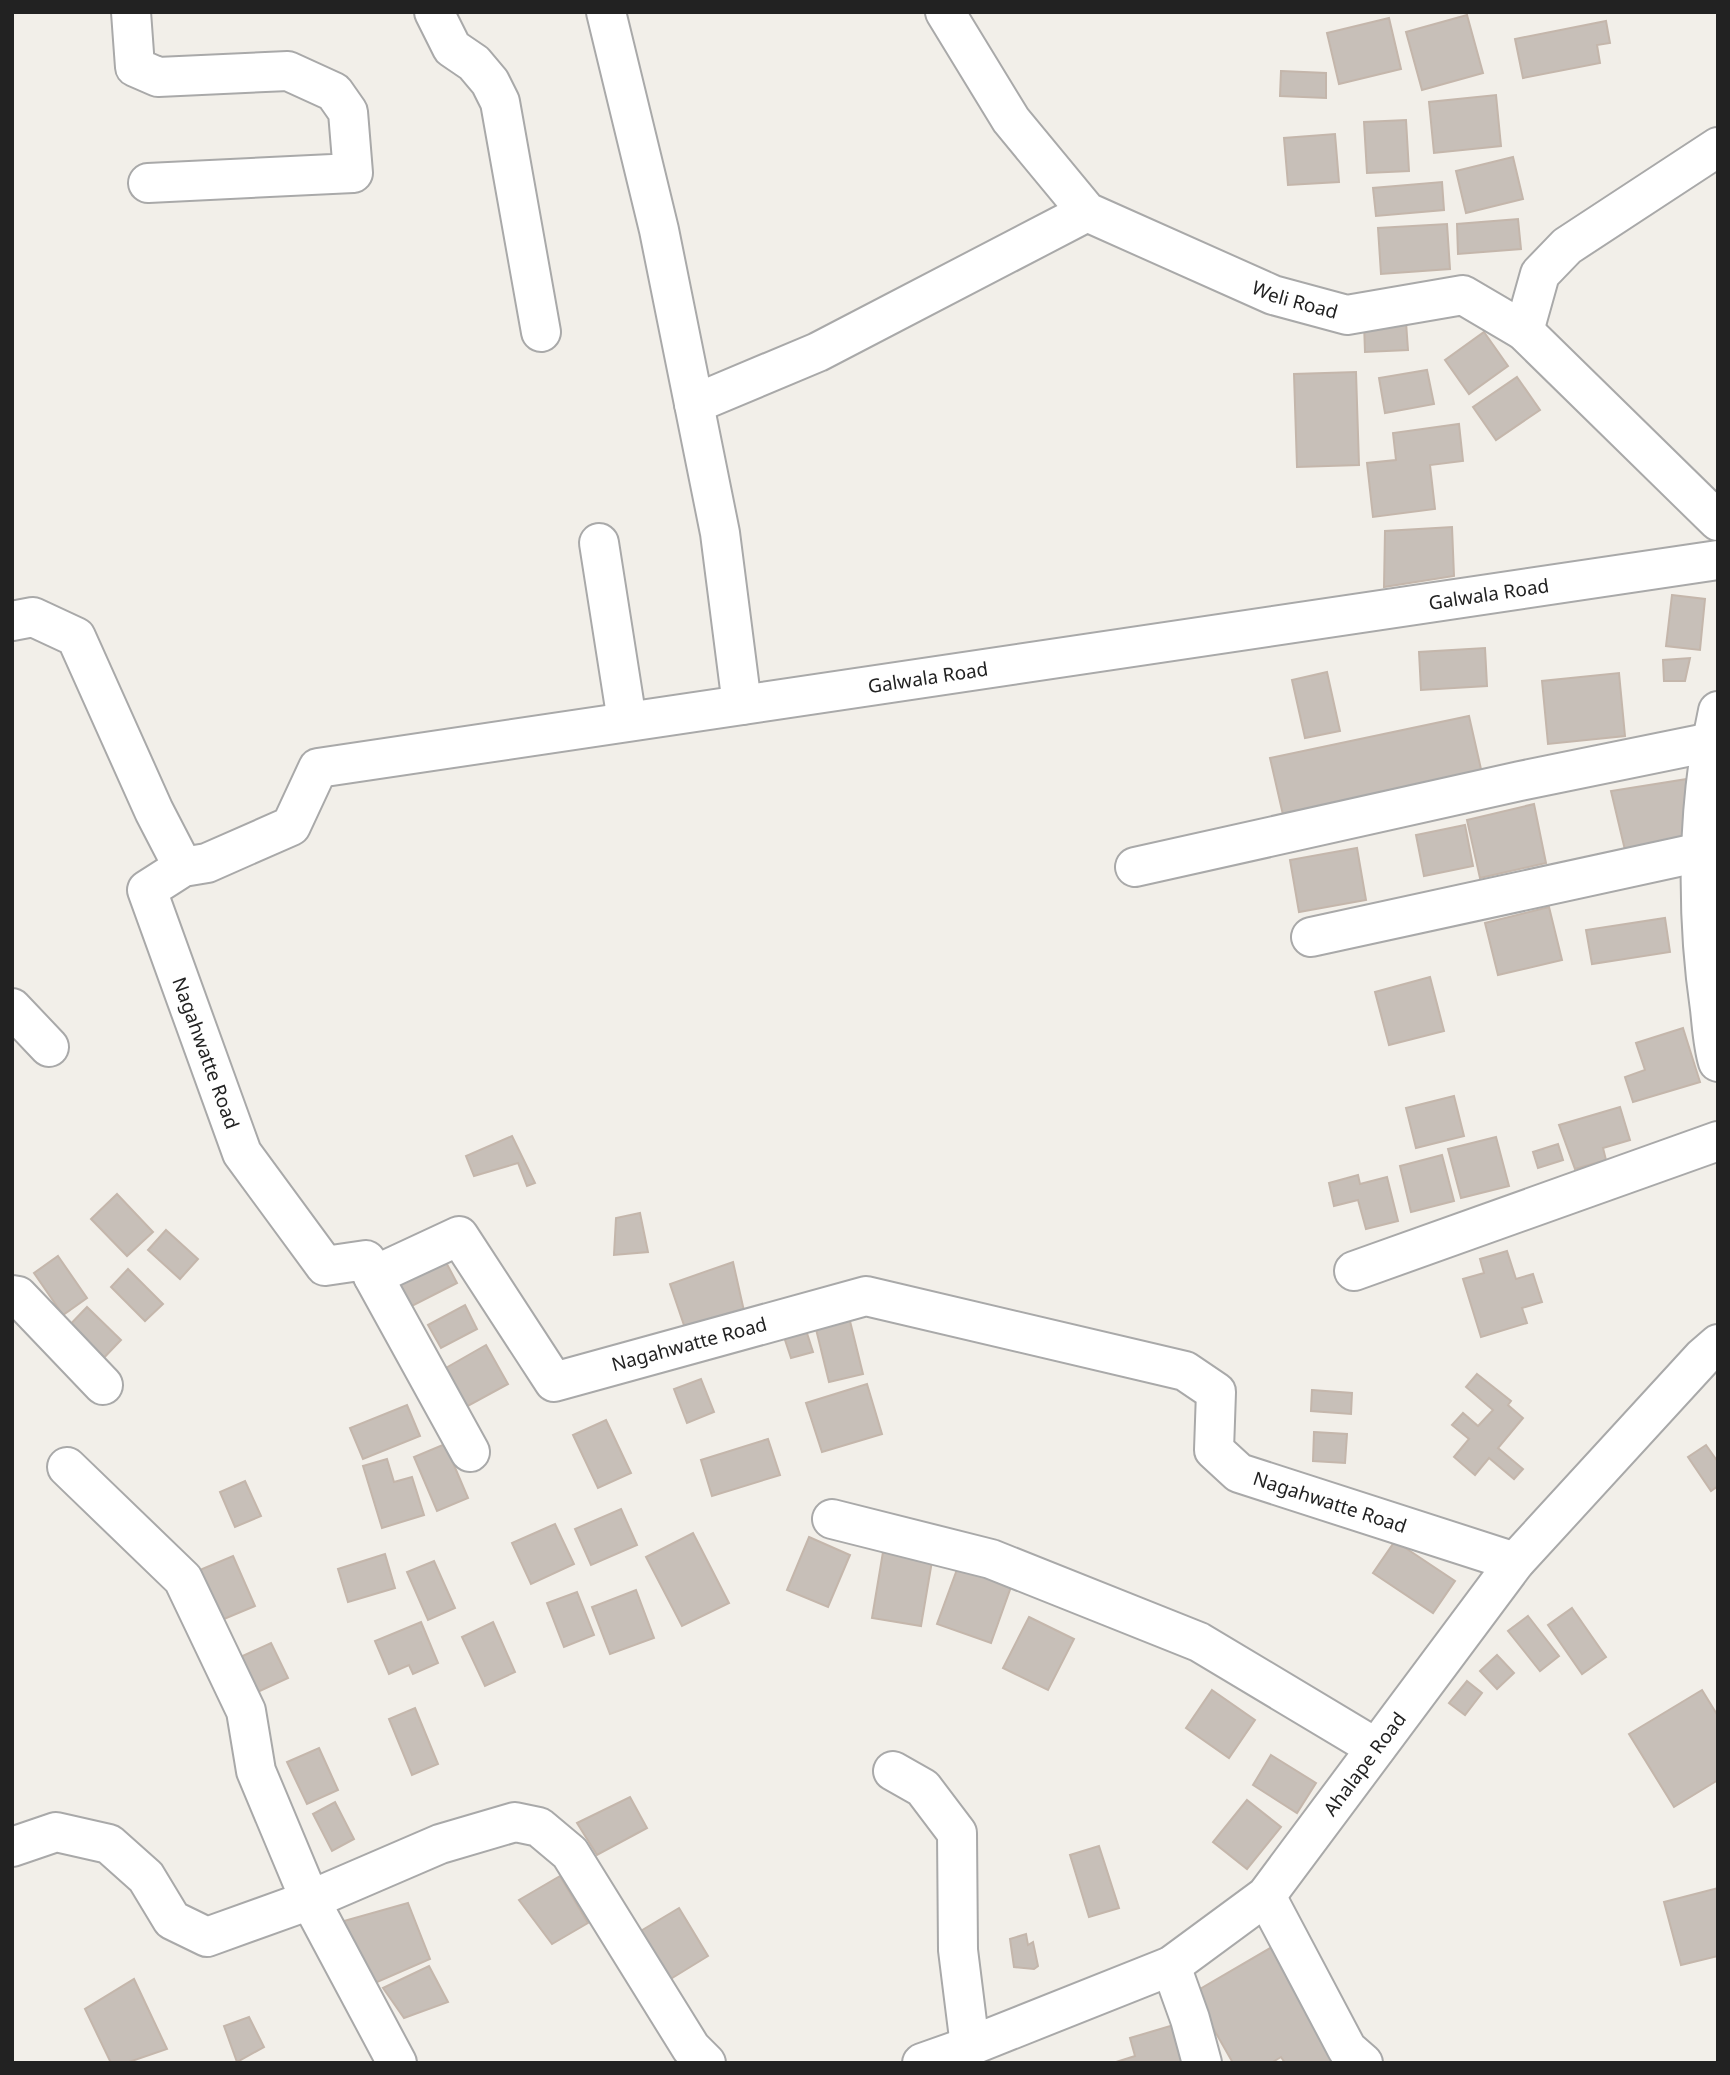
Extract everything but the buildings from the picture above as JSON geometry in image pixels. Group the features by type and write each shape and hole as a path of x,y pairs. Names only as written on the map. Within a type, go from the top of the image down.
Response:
{"street":[{"path":"131,12 135,66 158,77 288,71 334,92 348,112 353,173 148,183"},
{"path":"434,12 452,48 474,63 490,82 500,102 541,332"},
{"path":"606,12 659,229 720,533 742,705"},
{"name":"Weli Road","path":"944,12 1011,120 1087,212 1273,295 1347,315 1463,295 1524,331 1718,521"},
{"path":"1524,331 1540,274 1567,246 1718,147"},
{"path":"694,404 818,352 1087,212"},
{"path":"599,543 627,721"},
{"name":"Galwala Road","path":"183,867 207,863 291,825 318,768 1718,560"},
{"path":"12,621 33,617 76,637 154,811 183,867"},
{"path":"1135,867 1520,781 1714,726 1701,852 1704,970 1718,1062"},
{"path":"1311,937 1701,852"},
{"name":"Nagahwatte Road","path":"183,867 147,890 242,1153 326,1266 366,1260 373,1276 458,1236 554,1382 866,1296 1185,1371 1216,1392 1214,1450 1239,1473 1515,1562"},
{"path":"12,1008 49,1047"},
{"path":"1354,1271 1718,1141"},
{"path":"373,1276 470,1452"},
{"path":"12,1295 18,1296 103,1385"},
{"name":"Ahalape Road","path":"922,2063 1171,1966 1266,1896 1515,1562 1713,1360"},
{"path":"67,1467 183,1579 246,1712 256,1771 310,1900 397,2063"},
{"path":"832,1519 990,1559 1199,1642 1376,1748"},
{"path":"893,1771 923,1788 957,1833 958,1950 970,2046"},
{"path":"12,1847 56,1832 109,1844 146,1877 172,1920 207,1937 310,1900 440,1844 515,1822 539,1827 570,1853 691,2048 706,2063"},
{"path":"1266,1896 1347,2049 1363,2063"},
{"path":"1171,1966 1202,2063"}]}
